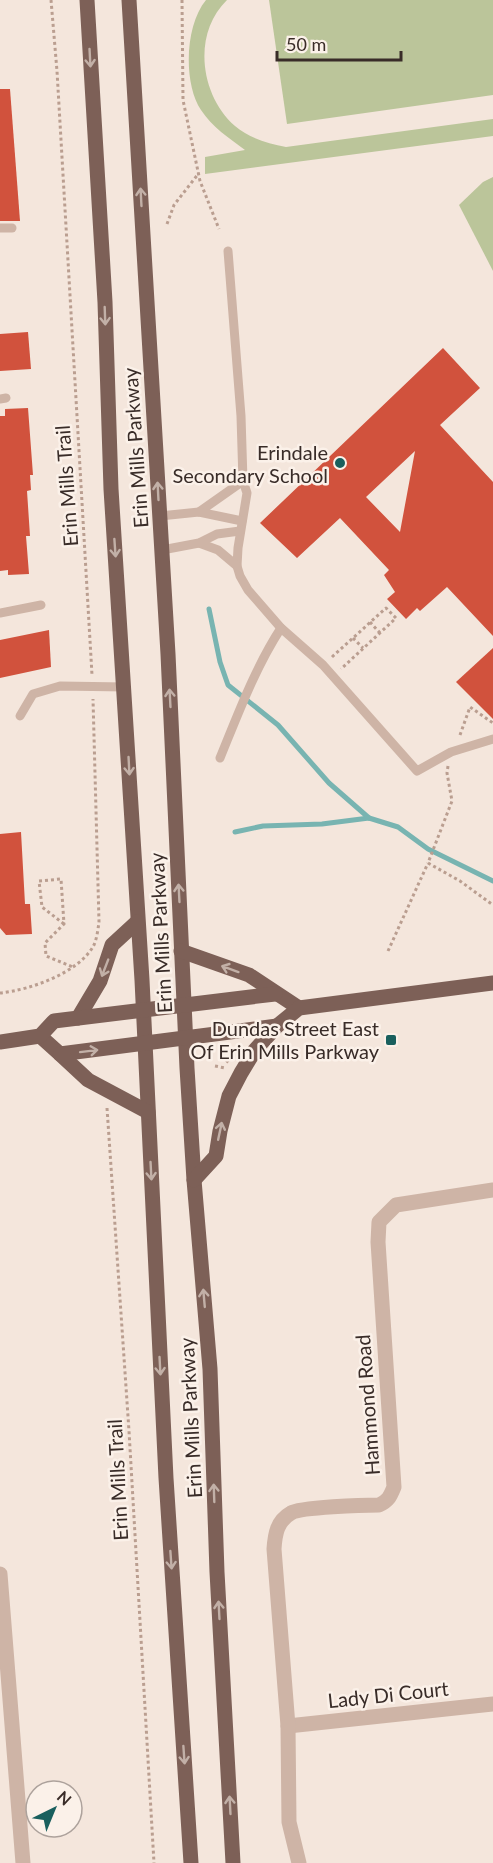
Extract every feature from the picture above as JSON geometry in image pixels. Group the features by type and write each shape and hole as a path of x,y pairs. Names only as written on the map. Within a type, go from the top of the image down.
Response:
{"main road":[{"name":"Erin Mills Parkway","path":"87,0 105,302 111,489 125,687 145,1044 166,1478 191,1863"},
{"name":"Erin Mills Parkway","path":"129,0 162,550 194,1180 210,1369 217,1572 233,1863"},
{"path":"78,1018 100,981 112,945 137,922"},
{"path":"182,951 249,975 299,1008"},
{"path":"194,1180 216,1156 229,1096 255,1050 277,1026 299,1008 493,983"},
{"path":"0,1042 40,1036 54,1021 275,994"},
{"path":"60,1054 277,1026"},
{"path":"40,1036 88,1080 148,1112"}],"street":[{"name":"Hammond Road","path":"299,1863 290,1822 288,1726 274,1548 275,1532 283,1519 295,1511 379,1505 386,1502 394,1487 378,1253 379,1222 396,1205 493,1190"},
{"path":"0,1574 23,1863"},
{"name":"Lady Di Court","path":"288,1726 493,1704"}],"lane":[{"path":"0,228 12,228"},
{"path":"228,251 241,416 243,481 247,493 237,566 240,576 248,590 281,628 323,665 417,771 451,752 493,739"},
{"path":"199,512 243,481"},
{"path":"160,516 199,512 241,526"},
{"path":"162,550 199,543 241,526"},
{"path":"199,543 218,550 237,566"},
{"path":"0,614 41,605"},
{"path":"220,759 241,706 270,644 281,628"},
{"path":"20,716 33,694 60,686 125,687"}],"path":[{"name":"Erin Mills Trail","path":"51,0 93,686 99,922 95,943 79,964 73,967"},
{"path":"182,0 183,100 199,173 219,229"},
{"path":"167,224 174,205 199,173"},
{"path":"323,665 386,608 396,618 333,676"},
{"path":"370,622 380,633"},
{"path":"353,638 363,648"},
{"path":"388,951 436,845 452,801 447,773 451,752 459,738 470,707 493,723"},
{"path":"428,863 460,881 493,904"},
{"path":"64,924 42,907 39,881 61,879 64,924 45,943 46,956 73,967"},
{"path":"0,993 34,985 73,967"},
{"name":"Erin Mills Trail","path":"105,1104 109,1112 154,1863"}],"green space":[{"path":"206,0 227,0 216,14 205,47 208,81 223,113 235,126 252,137 286,147 493,119 493,136 205,174 205,157 245,150 221,132 205,116 195,99 191,85 190,39 199,11"},
{"path":"269,0 493,0 493,95 287,124"},
{"path":"493,177 493,271 459,205 483,182"}],"building":[{"path":"0,89 10,89 20,221 0,221"},
{"path":"28,332 31,369 0,371 0,334"},
{"path":"443,348 480,388 440,425 493,482 493,636 447,587 420,611 417,608 406,619 387,599 395,592 384,575 389,570 340,518 297,558 260,523","holes":["415,451 400,532 366,497"]},
{"path":"28,408 33,475 30,475 31,490 27,491 30,536 26,536 29,574 8,575 8,570 0,571 0,416 5,416 5,409"},
{"path":"49,630 51,667 0,678 0,640"},
{"path":"493,648 493,719 456,682"},
{"path":"21,832 25,904 30,904 32,934 6,935 0,928 0,834"}],"waterway":[{"path":"209,609 220,662 228,685 278,725 329,783 369,818"},
{"path":"235,832 263,826 322,824 369,818 398,827 428,849 493,881"}],"place":[{"name":"Erindale Secondary School","path":"340,463"},
{"name":"Dundas Street East Of Erin Mills Parkway","path":"391,1040"}]}
